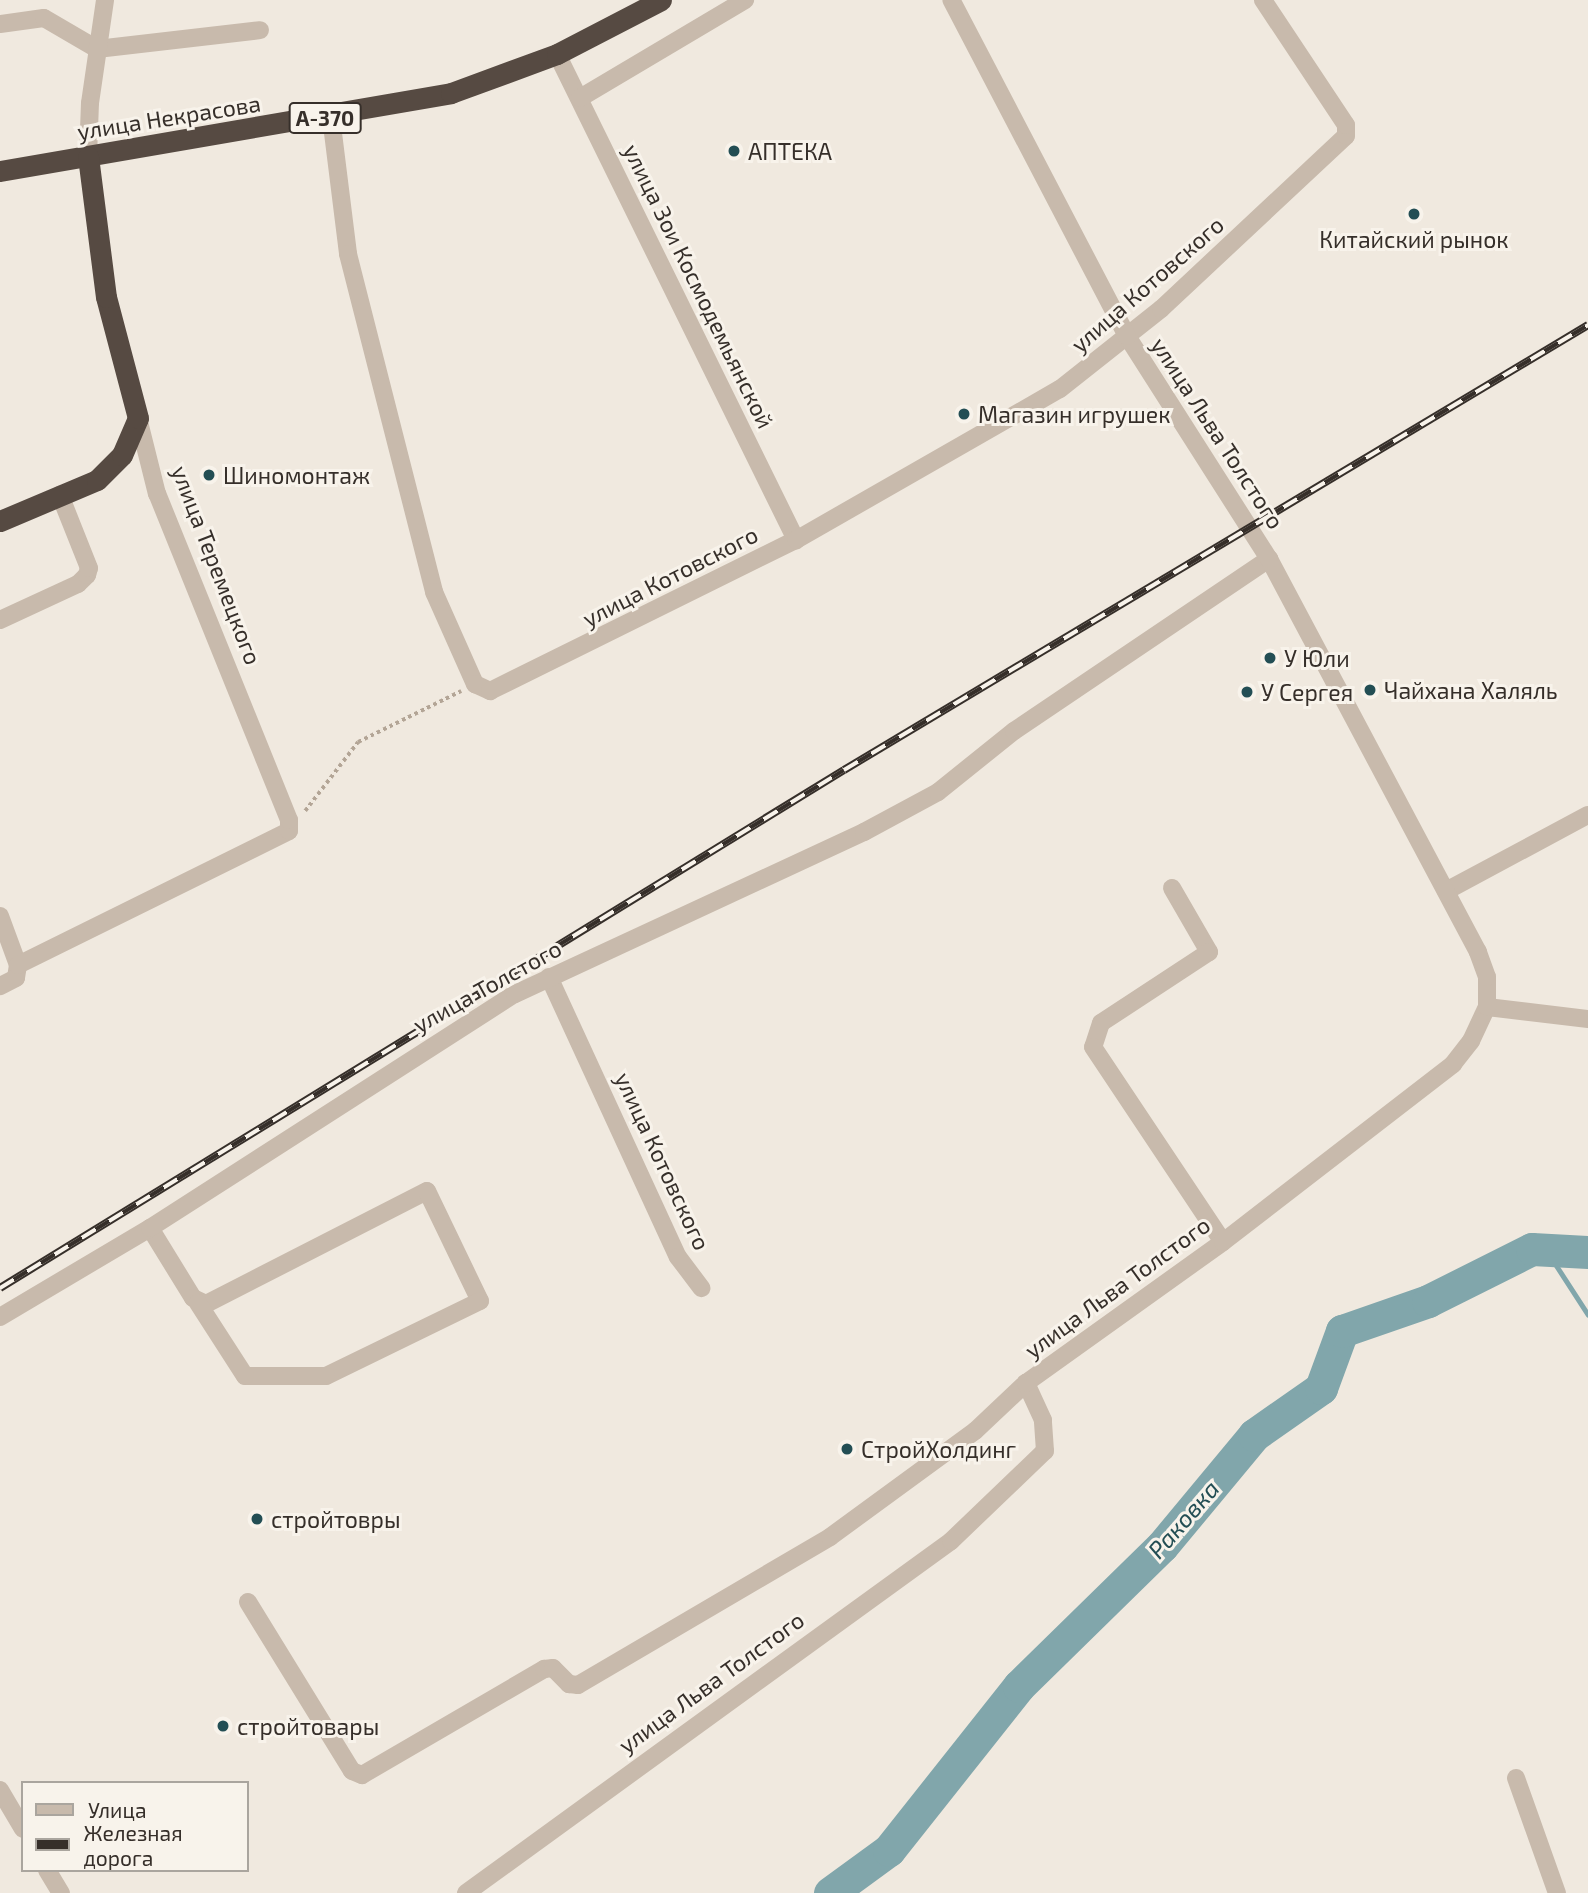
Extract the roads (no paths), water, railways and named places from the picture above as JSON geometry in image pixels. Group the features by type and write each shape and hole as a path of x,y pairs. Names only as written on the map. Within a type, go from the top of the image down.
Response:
{"highway":[{"name":"улица Некрасова","path":"0,172 331,117 452,93 556,54 661,0"},
{"name":"улица Теремецкого","path":"88,157 106,297 138,418"},
{"path":"0,522 97,480 122,455 138,418"}],"street":[{"path":"88,157 97,49 105,0"},
{"path":"580,98 745,0"},
{"name":"улица Льва Толстого","path":"466,1893 951,1541 1045,1451 1043,1420 1026,1383 1223,1242 1453,1065 1471,1041 1487,1007 1487,977 1478,952 1446,891 1269,559 1127,336 951,0"},
{"name":"улица Котовского","path":"331,117 348,254 434,592 475,684 482,690 500,689 796,540 1060,388 1127,336 1341,143 1346,125 1263,0"},
{"path":"0,24 44,18 97,49 260,30"},
{"name":"улица Зои Космодемьянской","path":"556,54 796,540"},
{"name":"улица Теремецкого","path":"18,965 288,828 157,494 138,418"},
{"path":"0,620 78,584 87,575 89,568 60,495"},
{"name":"улица Толстого","path":"0,1317 150,1228 452,1031 549,977 877,825 938,792 1014,731 1269,559"},
{"path":"1446,891 1588,816"},
{"path":"1172,888 1209,952 1101,1023 1093,1047 1223,1242"},
{"path":"0,986 16,978 18,965 1,925"},
{"name":"улица Котовского","path":"549,977 678,1257 701,1288"},
{"path":"1487,1007 1588,1019"},
{"path":"150,1228 198,1303 246,1376 326,1376 481,1301 427,1191 206,1304 198,1303"},
{"path":"248,1602 352,1771 362,1775 544,1669 553,1668 569,1684 578,1685 830,1537 975,1431 1026,1383"},
{"path":"1516,1778 1557,1893"},
{"path":"0,1790 21,1826"},
{"path":"48,1872 61,1893"}],"waterway":[{"name":"Раковка","path":"830,1893 889,1850 1019,1686 1162,1546 1254,1435 1321,1388 1342,1331 1428,1301 1532,1249 1588,1252"},
{"path":"1546,1250 1588,1315"}],"railway":[{"path":"0,1288 844,770 1588,325"}],"place":[{"name":"АПТЕКА","path":"734,151"},
{"name":"Китайский рынок","path":"1414,214"},
{"name":"Магазин игрушек","path":"964,414"},
{"name":"Шиномонтаж","path":"209,475"},
{"name":"У Юли","path":"1270,658"},
{"name":"Чайхана Халяль","path":"1370,690"},
{"name":"У Сергея","path":"1247,692"},
{"name":"СтройХолдинг","path":"847,1449"},
{"name":"стройтовры","path":"257,1519"},
{"name":"стройтовары","path":"223,1726"}]}
